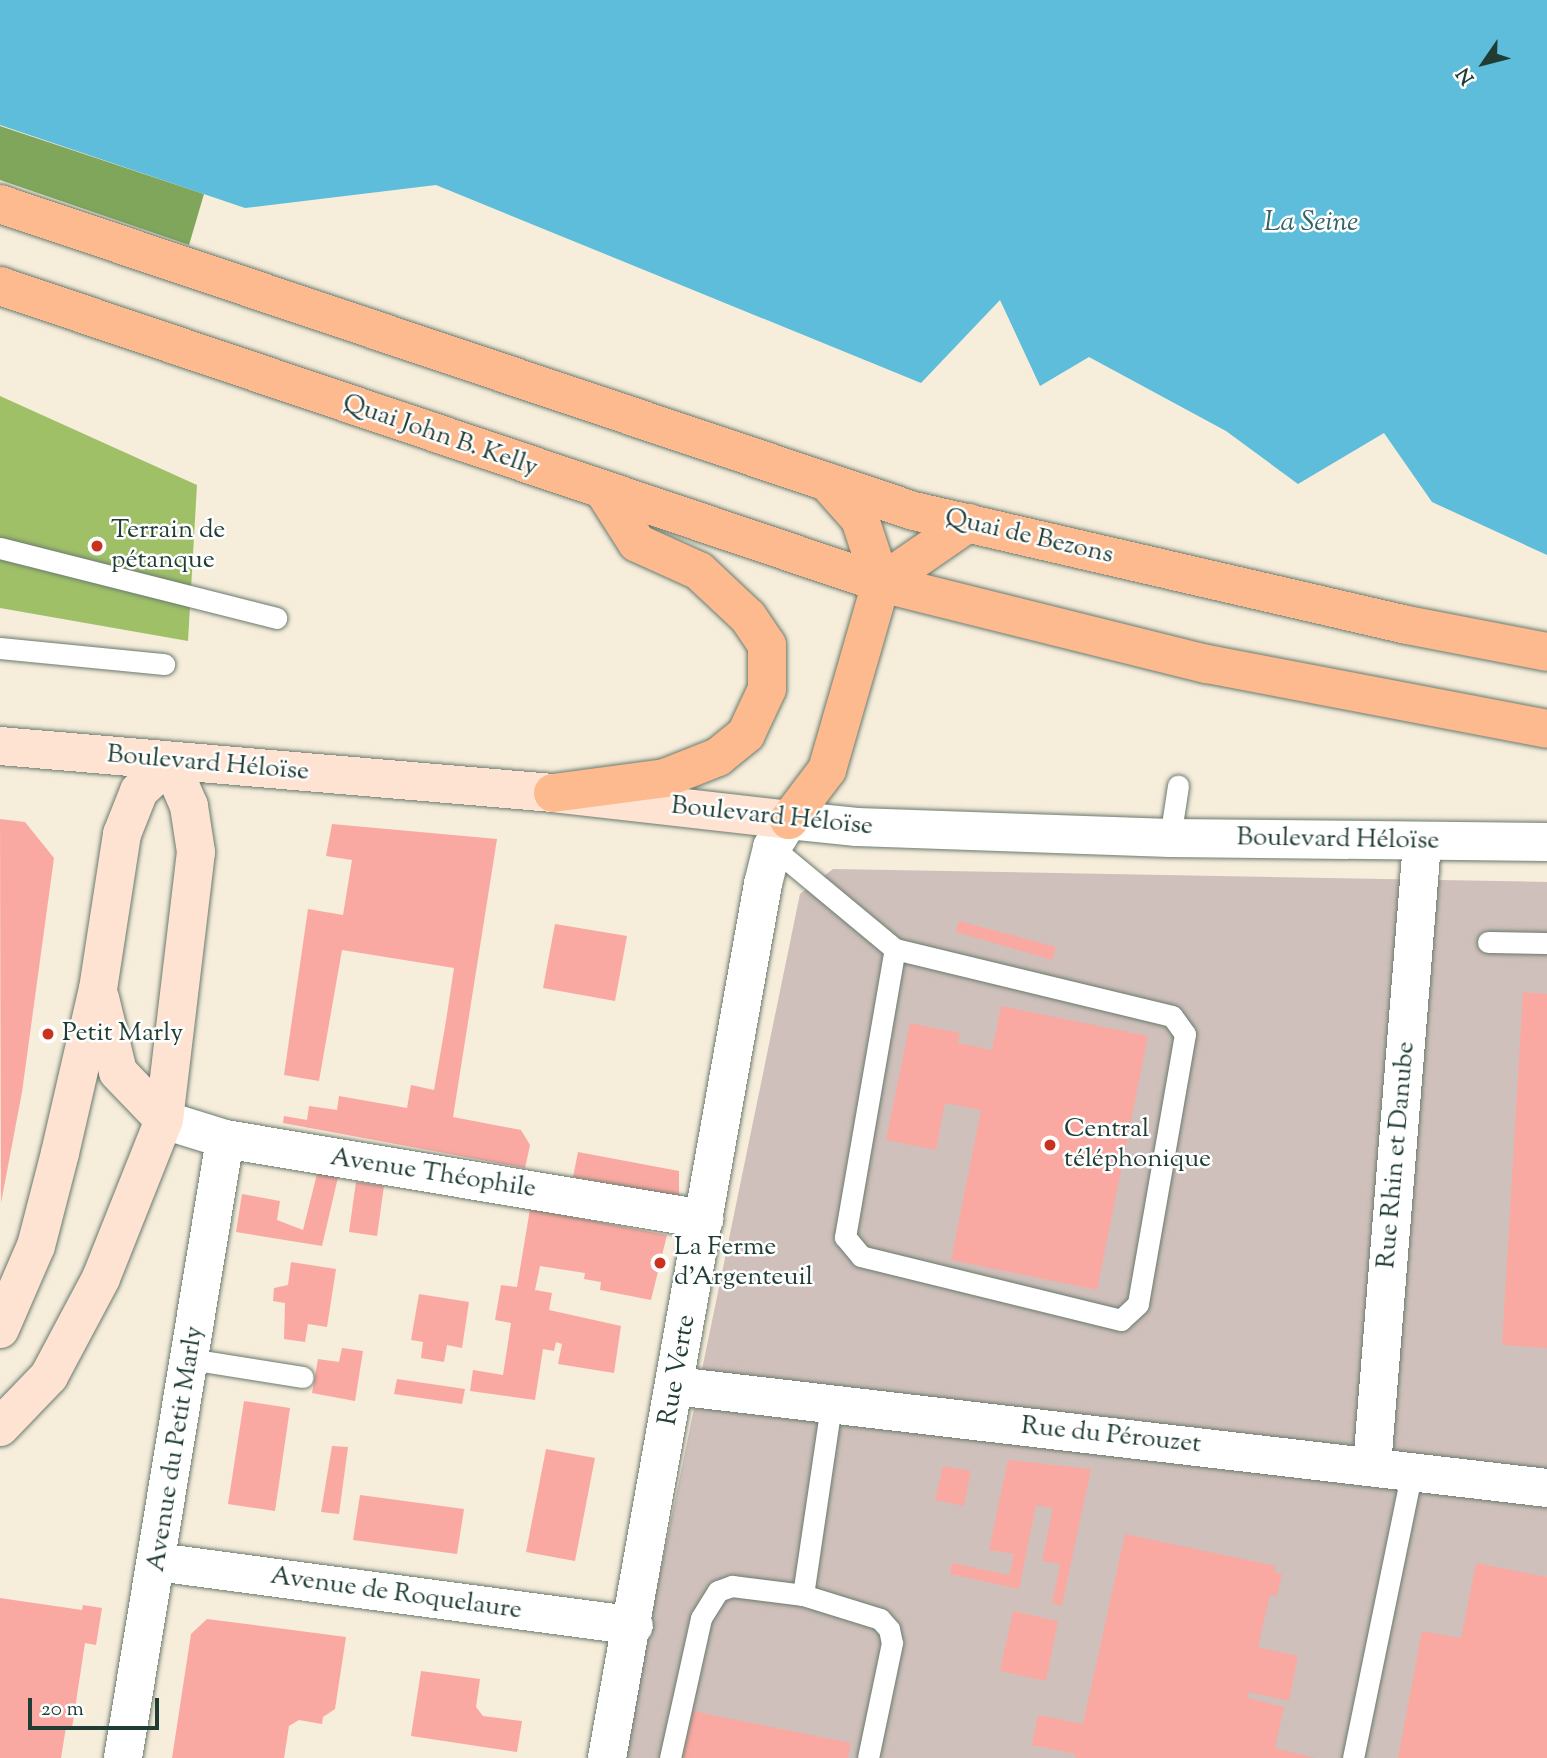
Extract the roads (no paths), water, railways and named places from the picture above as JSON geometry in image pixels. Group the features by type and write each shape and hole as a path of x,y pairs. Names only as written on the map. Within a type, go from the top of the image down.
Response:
{"main road":[{"name":"Quai de Bezons","path":"0,204 522,382 827,482 968,523 1407,625 1547,652"},
{"name":"Quai John B. Kelly","path":"0,286 605,493 800,552 881,583"},
{"path":"780,833 827,770 881,583 860,519 827,482"},
{"path":"553,793 665,778 718,757 746,734 767,689 767,645 748,617 699,571 637,543 605,493"},
{"path":"881,583 968,523"},
{"path":"881,583 1207,664 1547,729"},
{"name":"Boulevard Héloïse","path":"0,747 553,793 780,833"},
{"path":"0,1329 36,1246 98,989 122,834 139,791 170,762 189,806 196,852 163,1120 101,1278 55,1364 0,1427"},
{"path":"98,989 118,1072 163,1120"}],"street":[{"name":"Boulevard Héloïse","path":"780,833 857,827 1170,838 1422,843 1547,842"},
{"name":"Rue Verte","path":"607,1758 634,1626 704,1219 780,833"},
{"name":"Rue Rhin et Danube","path":"1372,1466 1422,843"},
{"name":"Avenue Théophile","path":"163,1120 225,1139 704,1219"},
{"name":"Avenue du Petit Marly","path":"123,1758 225,1139"},
{"name":"Rue du Pérouzet","path":"675,1386 1412,1470 1547,1488"},
{"name":"Avenue de Roquelaure","path":"157,1562 634,1626"}],"lane":[{"path":"0,548 276,618"},
{"path":"0,648 164,664"},
{"path":"1170,838 1178,786"},
{"path":"780,833 895,949 1172,1016 1185,1034 1138,1304 1121,1320 860,1256 845,1237 895,949"},
{"path":"1488,942 1547,943"},
{"path":"190,1359 303,1377"},
{"path":"803,1595 831,1405"},
{"path":"1353,1758 1412,1470"},
{"path":"670,1758 707,1603 718,1591 732,1586 803,1595 880,1619 889,1629 892,1643 868,1758"}],"water":[{"name":"La Seine","path":"0,0 1547,0 1547,555 1432,502 1384,433 1298,484 1226,431 1089,357 1040,386 1000,300 921,383 436,185 245,208 0,125"}],"place":[{"name":"Terrain de pétanque","path":"97,546"},
{"name":"Petit Marly","path":"48,1034"},
{"name":"Central téléphonique","path":"1050,1145"},
{"name":"La Ferme d'Argenteuil","path":"660,1263"}]}
